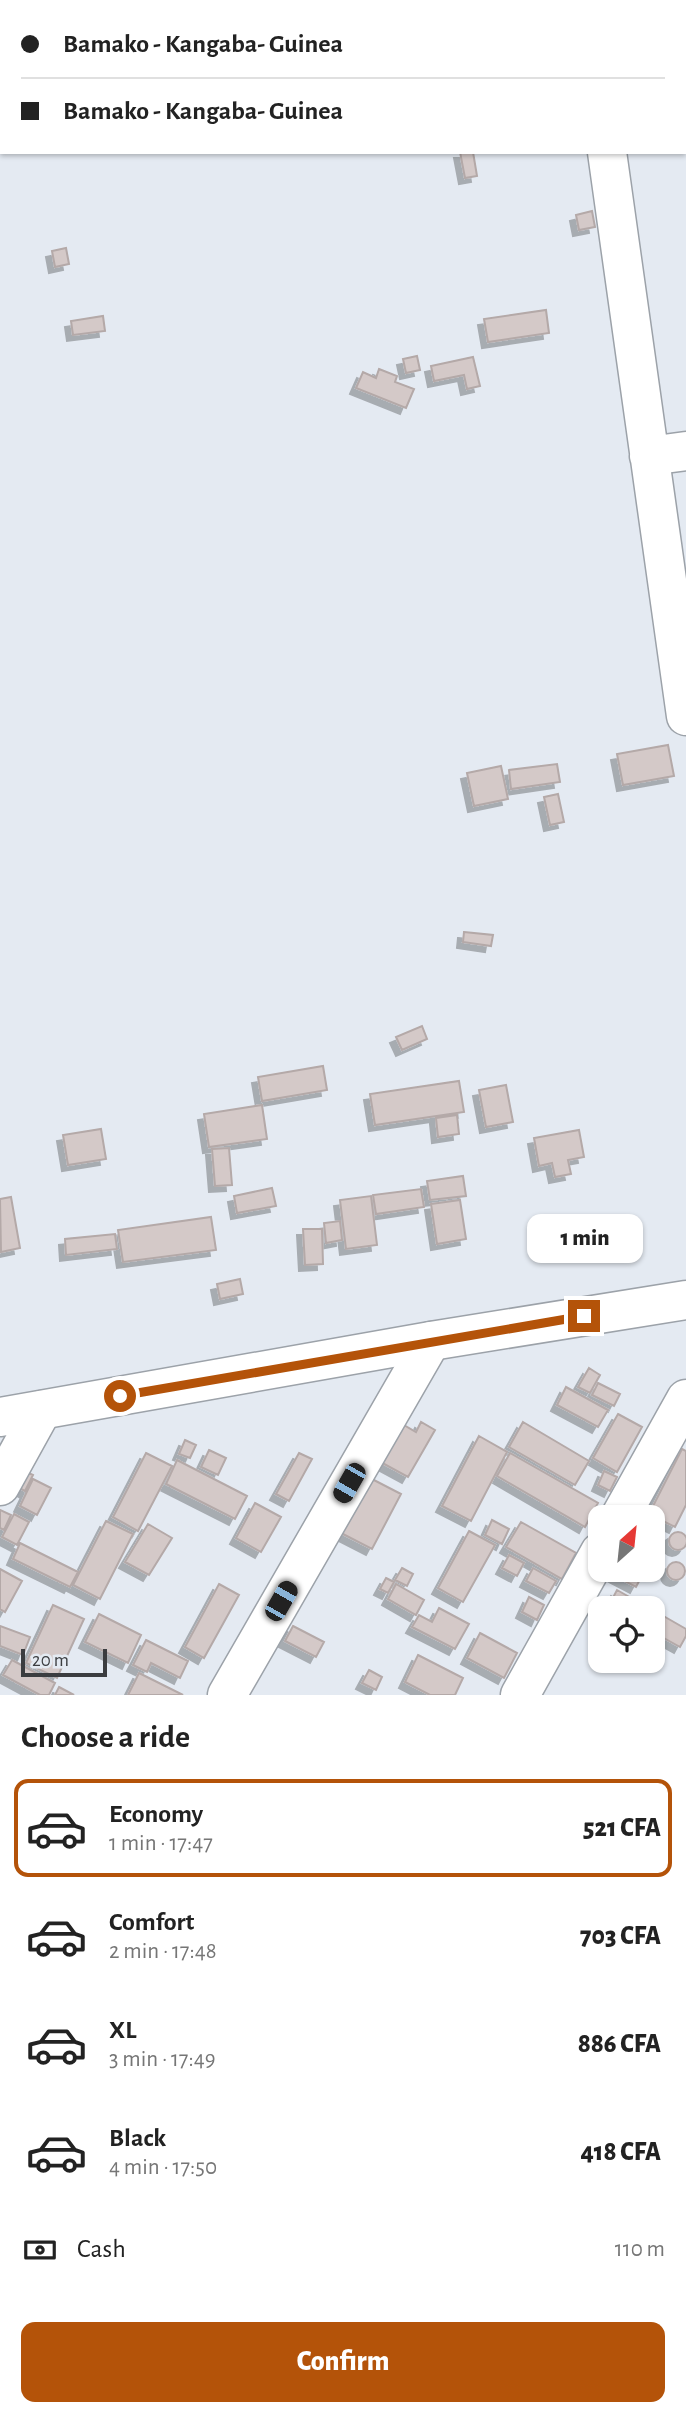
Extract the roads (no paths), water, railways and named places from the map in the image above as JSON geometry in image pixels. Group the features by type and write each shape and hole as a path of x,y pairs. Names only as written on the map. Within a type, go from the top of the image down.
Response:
{"street":[{"path":"607,154 668,453 686,716"},
{"path":"0,1417 431,1341 686,1300"},
{"path":"227,1695 431,1341"},
{"path":"627,1505 686,1399"},
{"path":"0,1486 42,1410"},
{"path":"520,1695 588,1573"}]}
